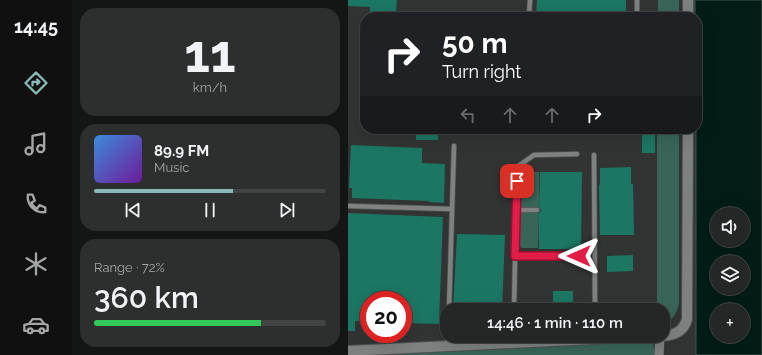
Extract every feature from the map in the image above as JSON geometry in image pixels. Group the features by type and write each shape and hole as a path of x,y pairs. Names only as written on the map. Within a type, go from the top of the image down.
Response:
{"street":[{"path":"688,0 688,12"},
{"path":"670,335 679,332 685,325 687,319 688,134"},
{"path":"348,351 440,342"},
{"path":"659,355 660,343"}],"lane":[{"path":"529,12 530,0"},
{"path":"637,0 637,12"},
{"path":"449,303 454,146"},
{"path":"514,303 517,167 534,155 577,154"},
{"path":"594,155 595,303"},
{"path":"348,206 452,209"},
{"path":"516,210 537,210"},
{"path":"515,256 579,256"}],"shaded area":[{"path":"658,0 679,0 679,12 658,12"},
{"path":"695,0 762,0 762,355 696,355 696,134 702,134 702,12 695,12"},
{"path":"657,134 679,134 679,303 674,316 670,319 670,303 657,303"},
{"path":"524,172 539,172 539,208 519,208 520,178"},
{"path":"519,212 539,213 538,248 522,248 518,244"},
{"path":"615,343 653,343 655,355 385,355"}],"building":[{"path":"348,0 397,0 396,12 370,12 370,7 348,6"},
{"path":"537,0 626,0 626,12 536,12"},
{"path":"416,134 438,134 438,140 416,140"},
{"path":"642,134 655,134 655,153 642,153"},
{"path":"351,145 422,148 422,163 445,164 444,203 352,198 352,188 349,188"},
{"path":"631,167 631,184 633,184 634,235 600,235 600,168"},
{"path":"540,172 582,172 581,249 539,249 539,213 541,210 539,207"},
{"path":"348,213 443,217 439,324 412,323 412,291 360,291 360,321 355,321 355,331 348,331"},
{"path":"457,234 505,235 502,303 453,303"},
{"path":"633,255 633,271 607,272 607,256"},
{"path":"553,291 573,291 573,303 553,303"}],"route":[{"path":"517,181 515,256 579,256"}]}
